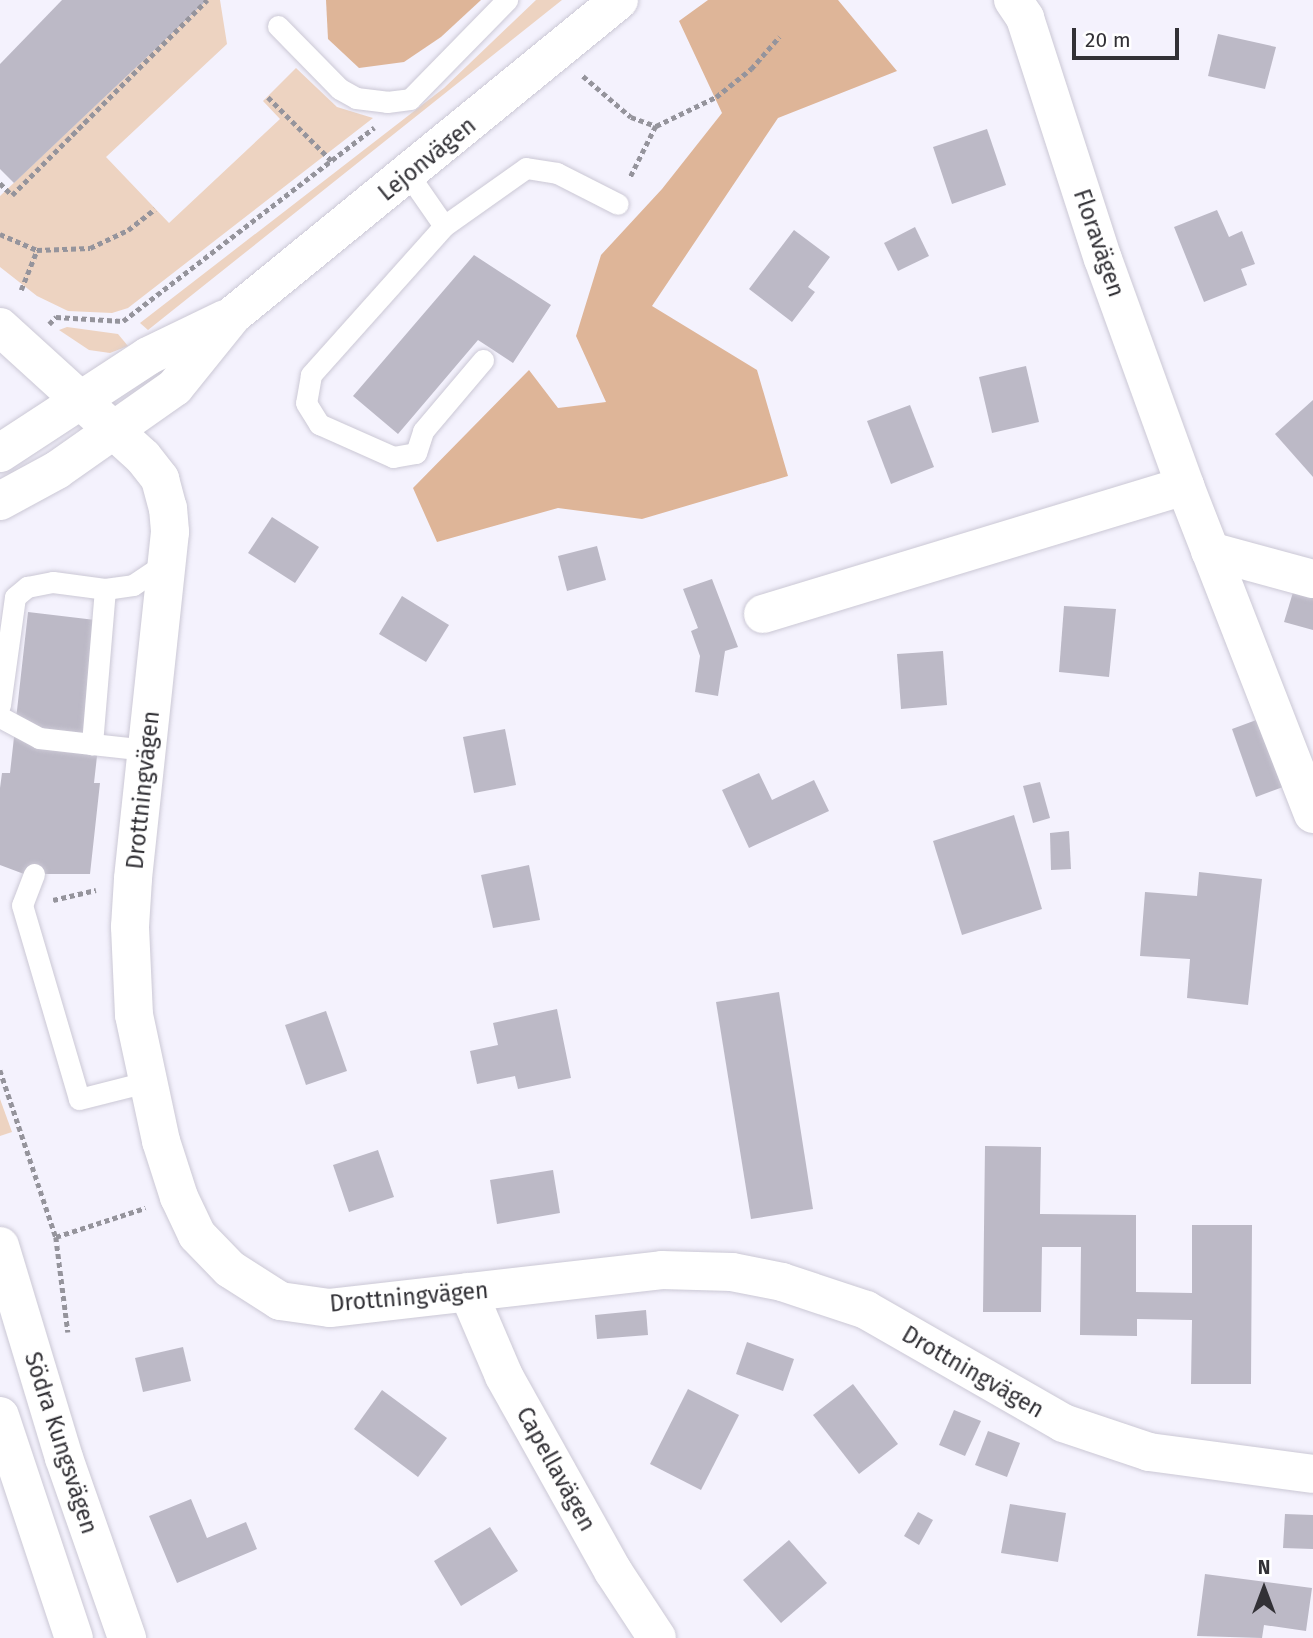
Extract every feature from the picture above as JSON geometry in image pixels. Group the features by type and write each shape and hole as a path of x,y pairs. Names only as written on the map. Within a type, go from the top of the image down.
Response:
{"street":[{"name":"Lejonvägen","path":"0,501 116,430 176,387 233,315 619,0"},
{"name":"Floravägen","path":"1013,0 1025,18 1103,259 1185,486 1313,814"},
{"name":"Lejonvägen","path":"0,453 85,400 148,356 233,315"},
{"name":"Drottningvägen","path":"0,327 85,400 160,479 170,532 130,926 134,1015 146,1082 179,1197 197,1235 230,1269 280,1301 330,1307 662,1270 732,1272 782,1282 866,1310 1063,1423 1149,1452 1313,1474"},
{"path":"763,614 1185,486"},
{"path":"1210,551 1313,579"},
{"name":"Södra Kungsvägen","path":"0,1246 64,1458 127,1638"},
{"name":"Capellavägen","path":"468,1292 504,1376 613,1571 656,1638"},
{"path":"0,1416 75,1638"}],"lane":[{"path":"278,26 340,89 372,101 410,99 506,0"},
{"path":"483,360 423,431 416,453 393,457 319,424 306,403 311,375 444,226 526,168 557,173 618,204"},
{"path":"408,174 444,226"},
{"path":"0,705 15,597 27,587 52,582 105,589 133,585 166,563"},
{"path":"92,744 105,589"},
{"path":"0,717 39,738 147,750"},
{"path":"34,874 22,905 79,1099 146,1082"}],"path":[{"path":"0,183 12,195 207,0"},
{"path":"618,204 656,125 716,97 751,69 779,37"},
{"path":"580,74 631,117 656,125"},
{"path":"268,97 334,163"},
{"path":"57,317 123,321 334,163 410,99"},
{"path":"0,234 37,250 90,248 128,230 155,209"},
{"path":"21,290 37,250"},
{"path":"0,1070 56,1237 69,1345"},
{"path":"56,1237 179,1197"}],"shaded area":[{"path":"207,0 220,0 227,44 106,157 169,223 280,119 263,101 296,68 337,107 373,118 128,308 112,313 68,311 37,296 0,267 0,196"},
{"path":"326,0 481,0 441,37 404,62 359,68 328,39"},
{"path":"536,0 562,0 148,330 140,323 444,88"},
{"path":"708,0 838,0 897,71 778,118 652,306 757,370 788,476 642,519 558,508 437,542 413,488 529,370 558,408 606,402 576,336 601,255 662,189 722,113 679,21"},
{"path":"67,327 118,334 128,346 110,353 89,350 59,330"},
{"path":"0,1099 12,1132 0,1136"}],"building":[{"path":"62,0 207,0 14,183 0,169 0,64"},
{"path":"1218,34 1276,47 1265,89 1208,76"},
{"path":"987,129 1006,185 952,204 933,147"},
{"path":"1217,210 1229,237 1242,231 1255,264 1241,269 1247,285 1204,302 1174,227"},
{"path":"915,227 929,256 898,271 884,243"},
{"path":"794,230 830,257 808,287 815,292 792,322 749,289"},
{"path":"474,255 551,305 513,363 478,340 398,434 353,396"},
{"path":"1026,366 1039,422 992,433 979,377"},
{"path":"1313,400 1313,477 1275,434"},
{"path":"910,405 934,467 891,484 867,421"},
{"path":"272,517 319,547 295,583 248,553"},
{"path":"597,546 606,580 567,591 558,556"},
{"path":"712,579 738,647 725,651 718,696 695,692 700,656 691,631 698,628 683,589"},
{"path":"1294,589 1313,595 1313,630 1284,622"},
{"path":"402,596 449,625 426,662 379,634"},
{"path":"1064,606 1116,609 1109,677 1059,672"},
{"path":"28,612 112,622 94,783 100,783 90,874 24,874 0,865 0,788 2,773 10,773"},
{"path":"943,651 947,705 901,709 897,654"},
{"path":"1259,719 1283,787 1256,797 1232,729"},
{"path":"505,729 516,785 474,793 463,737"},
{"path":"759,773 772,800 814,780 829,811 749,848 722,790"},
{"path":"1040,782 1050,818 1033,823 1023,786"},
{"path":"1014,815 1042,909 962,935 933,841"},
{"path":"1069,831 1071,869 1051,870 1050,833"},
{"path":"529,865 540,920 493,928 481,875"},
{"path":"1199,872 1262,879 1248,1005 1187,998 1190,959 1140,956 1145,892 1197,896"},
{"path":"779,992 813,1209 751,1219 716,1002"},
{"path":"557,1009 571,1078 518,1089 515,1076 477,1084 470,1051 498,1045 493,1023"},
{"path":"326,1011 347,1071 306,1085 285,1025"},
{"path":"985,1146 1041,1147 1040,1214 1136,1215 1136,1292 1192,1293 1192,1225 1252,1225 1251,1384 1191,1384 1192,1320 1137,1319 1137,1336 1080,1335 1081,1247 1042,1247 1041,1312 983,1312"},
{"path":"378,1150 394,1197 349,1212 333,1165"},
{"path":"553,1170 560,1213 497,1224 490,1180"},
{"path":"646,1310 648,1335 597,1339 595,1315"},
{"path":"747,1342 794,1359 783,1391 736,1374"},
{"path":"183,1347 191,1381 143,1392 135,1358"},
{"path":"853,1384 898,1444 859,1474 813,1415"},
{"path":"688,1389 739,1415 701,1490 650,1464"},
{"path":"382,1390 447,1438 418,1477 354,1429"},
{"path":"954,1410 981,1421 965,1456 939,1445"},
{"path":"988,1431 1020,1443 1007,1477 975,1465"},
{"path":"191,1499 207,1538 246,1522 257,1549 177,1583 149,1516"},
{"path":"1010,1504 1066,1513 1058,1562 1001,1553"},
{"path":"918,1512 933,1520 919,1545 904,1536"},
{"path":"1285,1514 1313,1515 1313,1549 1283,1548"},
{"path":"490,1527 518,1571 461,1606 434,1561"},
{"path":"789,1540 827,1583 781,1623 743,1580"},
{"path":"1205,1574 1312,1588 1306,1631 1264,1625 1262,1638 1197,1636"}]}
